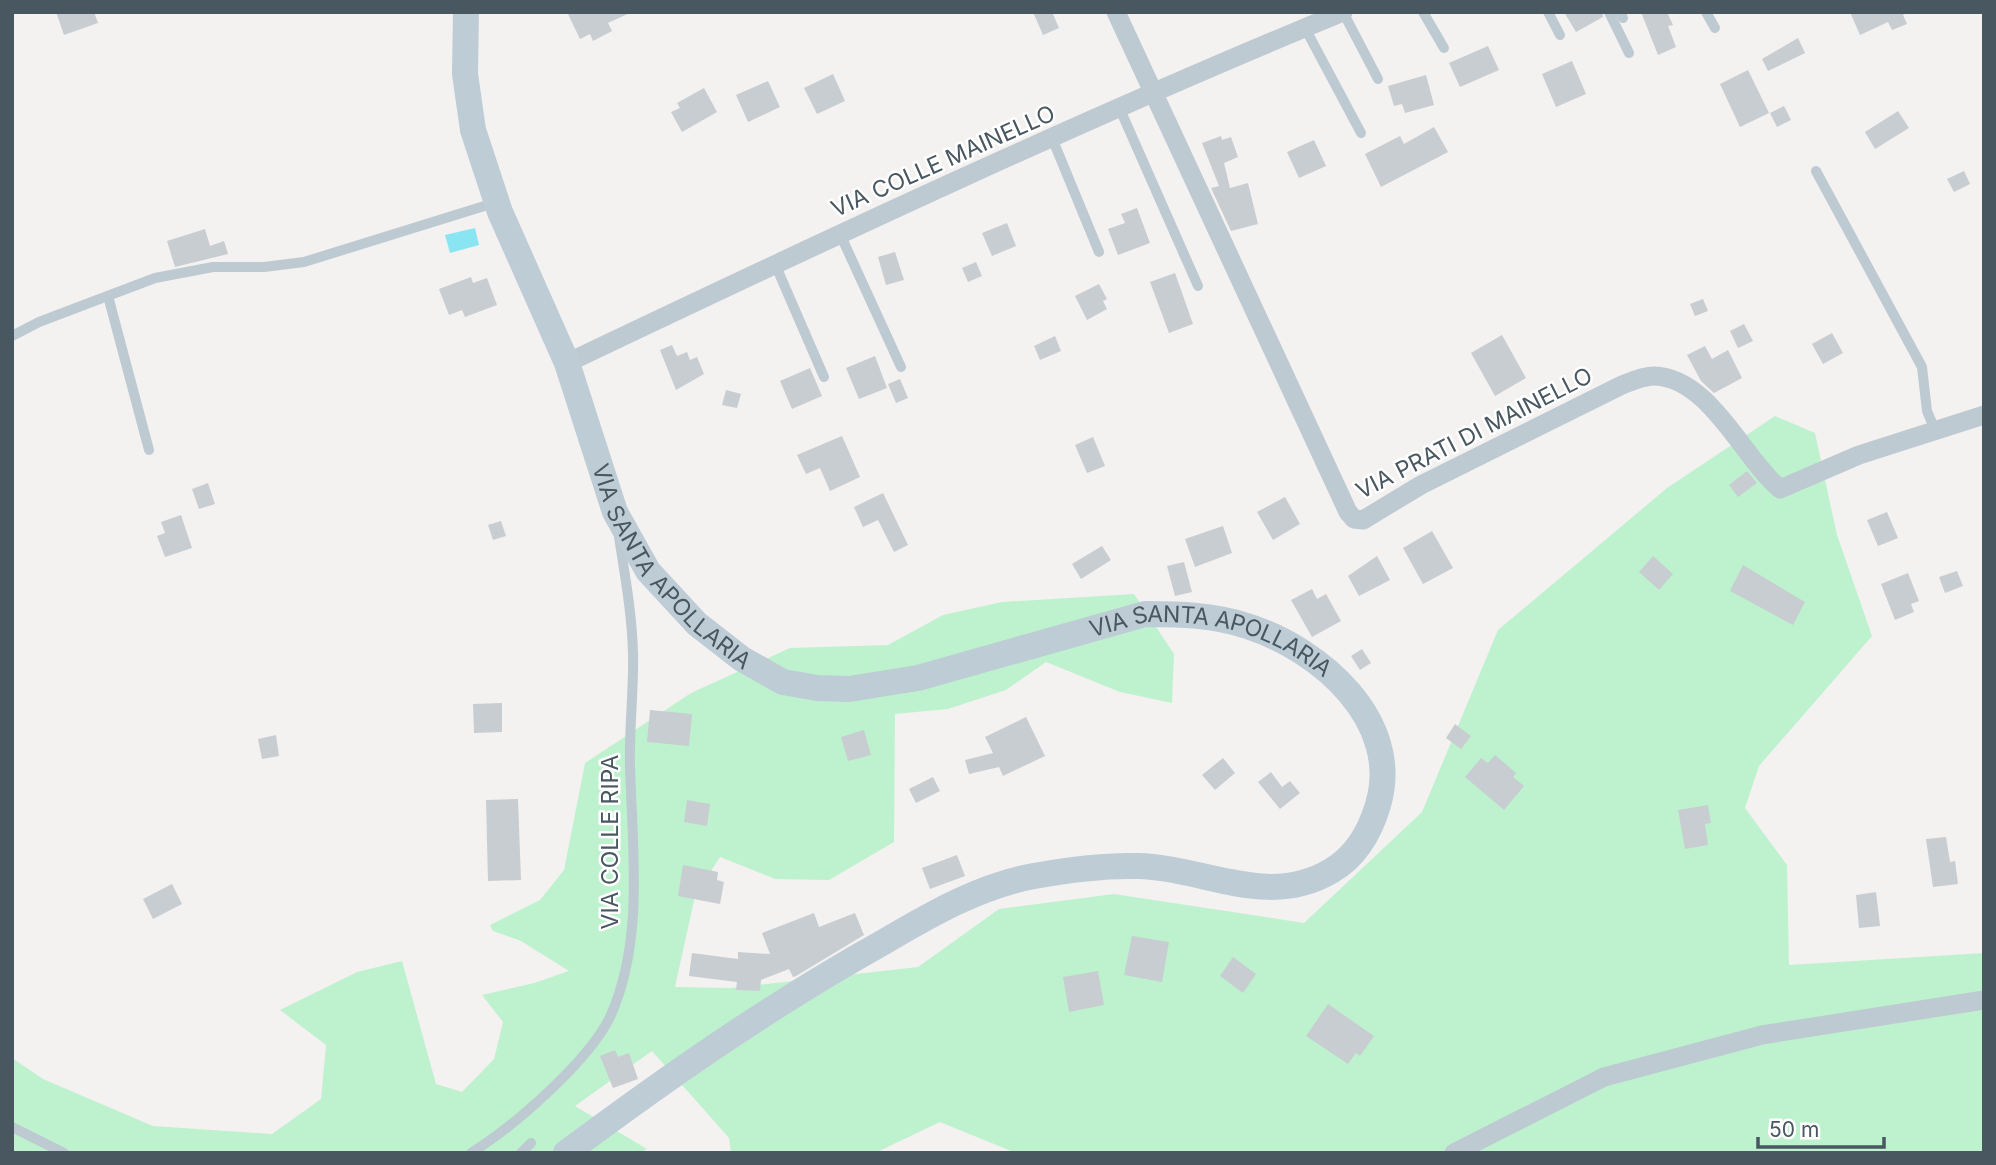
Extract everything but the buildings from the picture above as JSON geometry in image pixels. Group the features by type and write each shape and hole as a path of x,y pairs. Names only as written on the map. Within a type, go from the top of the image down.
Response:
{"street":[{"name":"VIA SANTA APOLLARIA","path":"466,12 465,74 473,130 496,203 567,363 615,513 648,571 696,624 756,668 800,686 849,689 880,686 1145,614 1184,614 1250,626 1315,661 1341,684 1362,709 1377,738 1383,760 1383,784 1372,821 1359,848 1346,861 1312,881 1266,889 1138,866 1031,877 981,891 808,984 668,1077 566,1153"},
{"path":"1116,12 1152,92"},
{"name":"VIA COLLE MAINELLO","path":"567,363 775,264 1152,92 1315,20 1343,12"},
{"name":"VIA PRATI DI MAINELLO","path":"1152,92 1348,512 1354,519 1363,520 1421,485 1622,385 1644,377 1665,378 1696,394 1780,489 1859,455 1984,415"},
{"path":"1454,1153 1604,1077 1762,1035 1984,1000"}],"lane":[{"path":"1343,12 1378,79"},
{"path":"1423,12 1444,48"},
{"path":"1548,12 1560,35"},
{"path":"1609,12 1629,53"},
{"path":"1706,12 1714,28"},
{"path":"1315,20 1361,133"},
{"path":"1119,107 1198,286"},
{"path":"1052,138 1100,252"},
{"path":"1816,171 1922,367 1927,411 1935,430"},
{"path":"12,336 155,278 191,270 234,266 284,266 304,262 496,203"},
{"path":"840,234 901,367"},
{"path":"775,264 824,377"},
{"path":"108,296 149,450"},
{"name":"VIA COLLE RIPA","path":"471,1153 501,1134 593,1044 610,1017 620,988 632,919 634,845 629,725 633,656 631,616 615,513"},
{"path":"12,1127 64,1153"},
{"path":"521,1153 531,1143"}],"green space":[{"path":"1775,416 1815,433 1837,535 1872,636 1759,766 1745,808 1787,865 1789,965 1984,953 1984,1153 1016,1153 940,1122 875,1153 731,1153 729,1138 652,1051 575,1106 647,1149 640,1153 12,1153 12,1058 43,1079 153,1126 272,1134 321,1099 326,1045 280,1010 357,972 402,961 436,1084 462,1092 494,1059 503,1022 482,995 534,983 569,971 521,941 493,931 490,925 540,900 564,870 585,763 691,693 790,648 888,645 943,615 1002,602 1134,594 1174,654 1172,703 1120,692 1046,662 1006,690 948,709 895,714 894,842 829,880 775,879 720,857 695,896 675,987 731,988 918,967 999,909 1114,894 1304,923 1422,812 1498,630 1667,488"}],"water":[{"path":"475,228 479,245 450,253 445,235"}]}
